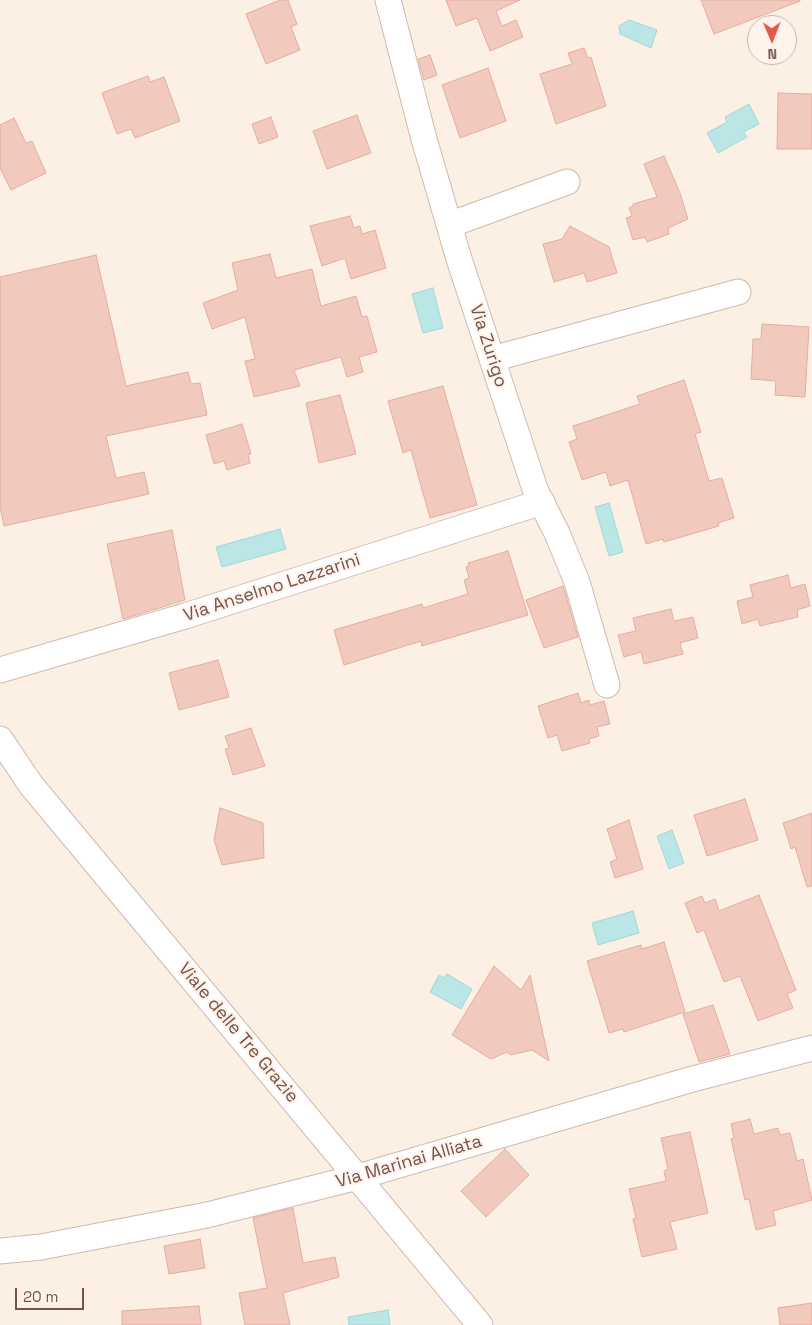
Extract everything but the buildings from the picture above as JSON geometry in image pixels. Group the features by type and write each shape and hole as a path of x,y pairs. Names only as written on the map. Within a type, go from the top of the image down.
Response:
{"street":[{"name":"Via Zurigo","path":"388,0 424,139 449,225 492,359 542,502 577,582 607,685"},
{"path":"449,225 567,182"},
{"path":"492,359 738,292"},
{"name":"Via Anselmo Lazzarini","path":"0,670 185,616 542,502"},
{"name":"Viale delle Tre Grazie","path":"0,739 31,785 480,1325"},
{"name":"Via Marinai Alliata","path":"0,1251 41,1247 207,1215 358,1177 689,1080 812,1048"}],"water":[{"path":"629,20 657,30 651,48 620,34 619,26"},
{"path":"749,104 759,124 744,132 747,137 718,153 707,133 727,122 725,117"},
{"path":"433,288 443,328 423,333 412,294"},
{"path":"609,503 623,552 609,556 595,507"},
{"path":"280,529 286,549 222,567 216,547"},
{"path":"672,830 684,863 669,869 657,836"},
{"path":"633,911 639,933 598,945 592,923"},
{"path":"447,974 472,989 461,1009 430,992 439,975 444,978"},
{"path":"388,1310 390,1325 349,1325 348,1317"}]}
